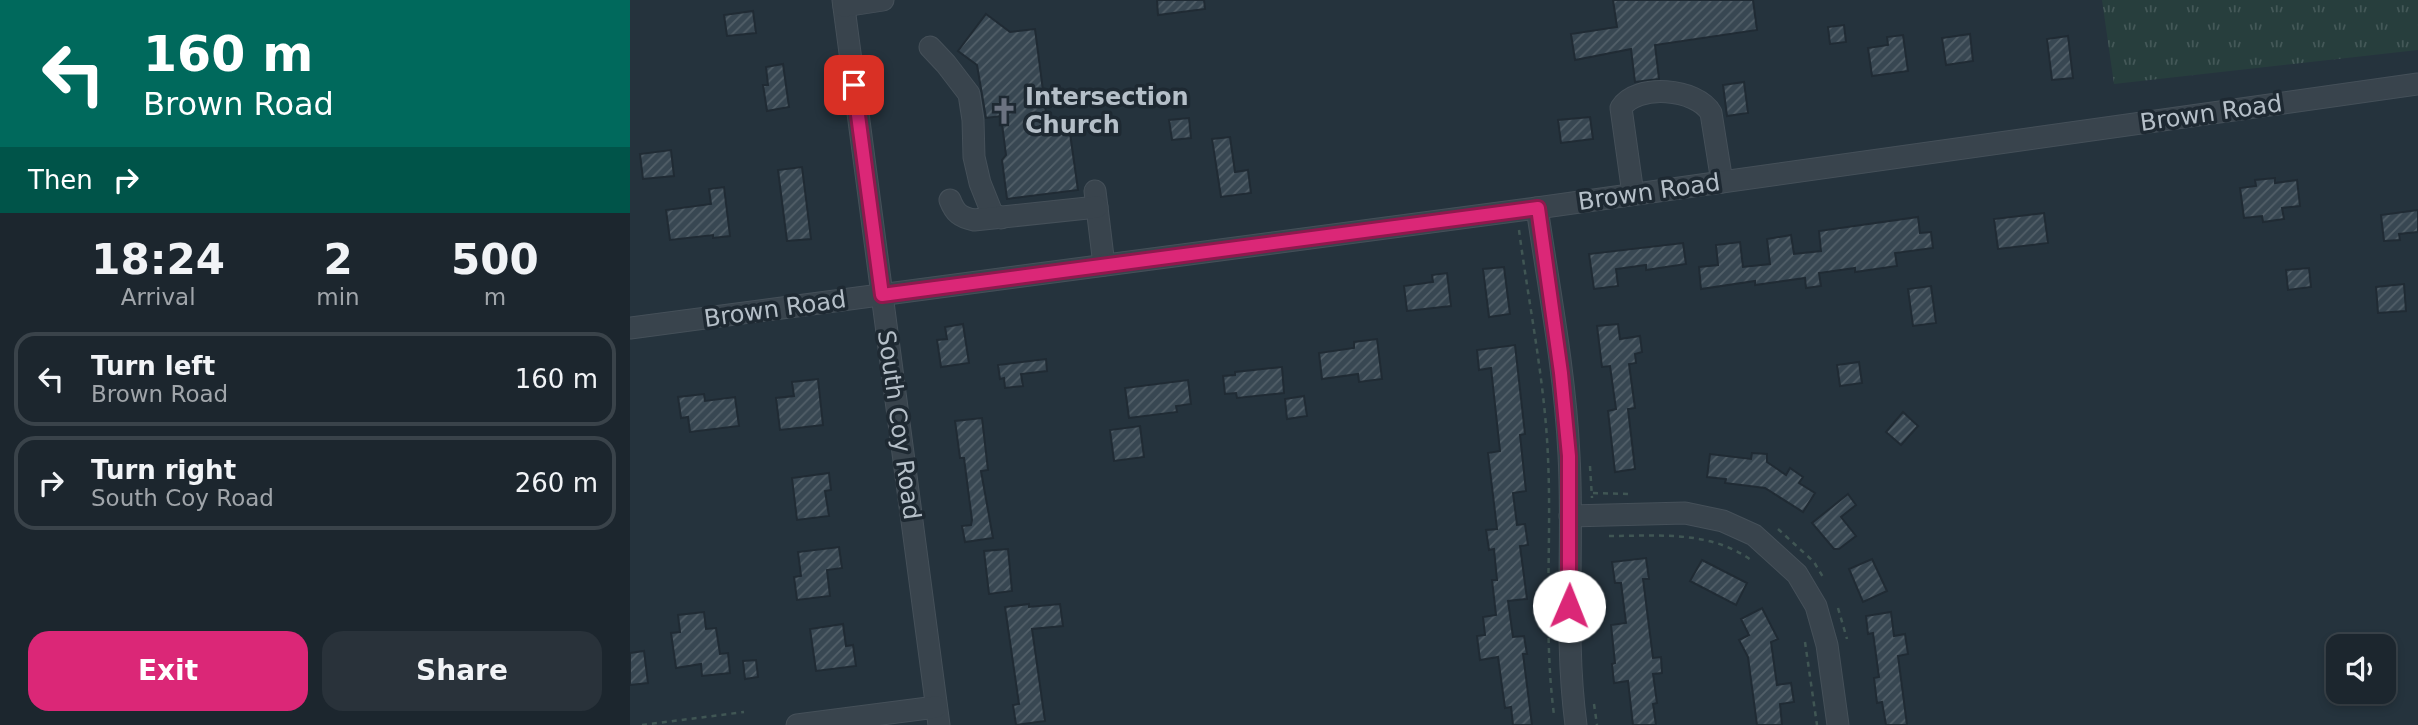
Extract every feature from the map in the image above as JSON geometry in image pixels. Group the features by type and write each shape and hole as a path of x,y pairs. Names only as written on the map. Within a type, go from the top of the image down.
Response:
{"street":[{"path":"843,3 883,0"},
{"name":"South Coy Road","path":"843,3 937,716"},
{"path":"930,47 969,94 974,157 980,183 992,213 1001,218"},
{"name":"Brown Road","path":"630,328 1538,208 2418,84"},
{"path":"1633,194 1621,108 1626,99 1636,94 1685,94 1707,105 1711,113 1722,182"},
{"path":"950,200 956,212 963,218 974,220 1001,218 1096,199 1104,265"},
{"path":"1538,208 1565,407 1559,492 1570,516 1569,628 1576,725"},
{"path":"1570,516 1685,513 1723,521 1754,535 1797,574 1816,606 1827,645 1838,725"},
{"path":"797,725 937,716"}],"path":[{"path":"1518,224 1544,409 1559,492 1548,628 1556,725"},
{"path":"1559,492 1641,494"},
{"path":"1773,525 1814,562 1825,580"},
{"path":"1606,536 1686,536 1706,539 1724,545 1753,562"},
{"path":"1835,599 1847,641"},
{"path":"1804,639 1817,725"},
{"path":"642,725 744,712"}],"green space":[{"path":"2102,0 2418,0 2418,50 2114,84"}],"building":[{"path":"1157,0 1204,0 1205,9 1158,15"},
{"path":"1613,0 1753,0 1757,30 1655,45 1659,79 1635,82 1631,49 1575,60 1571,34 1617,27"},
{"path":"753,11 756,33 727,36 724,15"},
{"name":"Intersection Church","path":"986,14 1010,32 1035,29 1048,129 1069,126 1078,190 1007,199 1002,160 1006,155 1001,116 986,118 977,65 958,51"},
{"path":"1844,25 1846,42 1830,44 1828,27"},
{"path":"1970,34 1973,61 1946,65 1942,38"},
{"path":"1903,35 1908,71 1872,76 1868,48 1888,45 1887,37"},
{"path":"2068,36 2073,78 2052,80 2047,39"},
{"path":"783,64 789,107 767,111 763,85 768,85 766,67"},
{"path":"1744,82 1748,113 1727,116 1723,85"},
{"path":"1590,117 1593,139 1561,143 1558,120"},
{"path":"1189,118 1191,138 1172,140 1169,120"},
{"path":"1230,137 1235,172 1248,170 1251,193 1221,197 1212,139"},
{"path":"671,150 674,176 643,179 640,154"},
{"path":"802,167 811,239 787,241 778,170"},
{"path":"2275,178 2275,183 2297,180 2300,206 2282,208 2284,219 2263,222 2262,216 2244,218 2240,188 2256,186 2255,180"},
{"path":"724,187 730,236 713,238 713,235 670,240 666,210 711,204 709,189"},
{"path":"2418,210 2418,232 2399,234 2400,240 2384,241 2381,215"},
{"path":"2044,213 2048,243 1998,249 1994,219"},
{"path":"1918,217 1920,233 1931,232 1933,248 1895,253 1897,266 1855,272 1855,268 1819,273 1821,286 1806,288 1805,278 1755,285 1755,281 1701,289 1699,267 1718,265 1716,245 1740,242 1743,267 1770,264 1767,239 1791,235 1794,254 1821,251 1819,231"},
{"path":"1683,243 1686,264 1646,270 1646,265 1616,269 1618,286 1594,289 1589,254"},
{"path":"1504,267 1510,314 1489,317 1483,269"},
{"path":"2309,268 2311,287 2288,290 2286,270"},
{"path":"1447,273 1451,306 1407,311 1404,286 1433,282 1432,275"},
{"path":"2404,284 2406,311 2378,313 2376,287"},
{"path":"1931,286 1936,323 1913,326 1908,289"},
{"path":"963,324 969,363 941,367 937,340 947,339 945,327"},
{"path":"1618,324 1620,339 1640,336 1642,352 1635,354 1636,363 1629,364 1635,408 1628,409 1635,469 1615,472 1608,411 1616,409 1610,366 1602,367 1597,326"},
{"path":"1377,339 1382,379 1359,382 1358,374 1322,379 1319,353 1354,348 1354,342"},
{"path":"1515,345 1525,434 1520,435 1526,491 1513,493 1517,525 1525,524 1528,545 1520,546 1527,599 1508,601 1513,637 1524,636 1527,654 1523,654 1532,725 1513,725 1511,707 1505,708 1498,657 1480,660 1477,636 1485,635 1483,617 1496,615 1492,580 1497,580 1494,549 1489,550 1486,530 1497,529 1488,453 1500,451 1491,368 1479,370 1477,350"},
{"path":"1046,359 1047,371 1021,374 1023,386 1005,388 1004,378 1000,379 998,365"},
{"path":"1859,362 1862,383 1840,386 1837,365"},
{"path":"1282,367 1284,393 1237,398 1236,393 1225,394 1223,376 1235,375 1235,372"},
{"path":"818,379 823,425 780,430 776,398 794,396 792,382"},
{"path":"1188,380 1191,404 1176,406 1177,412 1129,418 1125,388"},
{"path":"704,394 705,401 735,397 739,426 690,432 688,417 681,418 678,397"},
{"path":"1304,396 1307,416 1287,419 1285,399"},
{"path":"1903,412 1918,426 1901,445 1886,432"},
{"path":"982,418 988,470 981,471 993,538 965,542 962,526 971,525 972,520 964,458 960,458 955,421"},
{"path":"1140,426 1144,457 1114,461 1110,430"},
{"path":"1752,453 1767,454 1767,462 1786,475 1790,468 1803,477 1799,483 1815,493 1803,512 1765,488 1725,483 1726,479 1707,477 1710,454 1751,459"},
{"path":"829,473 831,490 825,491 829,516 797,520 792,478"},
{"path":"1848,494 1856,505 1841,517 1856,536 1839,549 1834,549 1812,523"},
{"path":"839,547 842,568 827,570 830,596 797,600 794,577 801,576 798,552"},
{"path":"1008,549 1012,591 989,594 984,551"},
{"path":"1646,558 1649,579 1643,579 1653,658 1661,657 1662,673 1653,674 1657,703 1653,704 1656,725 1633,725 1628,681 1614,683 1611,625 1626,623 1621,583 1615,583 1612,562"},
{"path":"1872,559 1887,591 1863,602 1849,569"},
{"path":"1702,560 1747,583 1736,605 1690,581"},
{"path":"1029,604 1029,607 1060,604 1063,626 1032,629 1045,721 1016,725 1013,705 1019,704 1005,607"},
{"path":"1762,608 1778,639 1771,642 1777,685 1791,683 1794,702 1780,704 1782,725 1757,725 1748,657 1739,640 1749,635 1741,619"},
{"path":"704,612 706,629 716,628 720,654 728,653 730,673 702,676 701,664 676,668 671,633 680,632 678,615"},
{"path":"1891,612 1894,636 1905,634 1908,654 1898,656 1907,725 1886,725 1882,702 1877,703 1874,678 1879,677 1873,633 1868,634 1866,616"},
{"path":"843,624 846,646 853,645 856,666 816,671 810,629"},
{"path":"644,651 648,683 630,685 630,653"},
{"path":"756,660 758,677 745,679 743,661"}],"place":[{"name":"Intersection Church","path":"1004,111"}],"route":[{"path":"854,85 882,295 1538,208 1561,373 1569,456 1569,606"}]}
